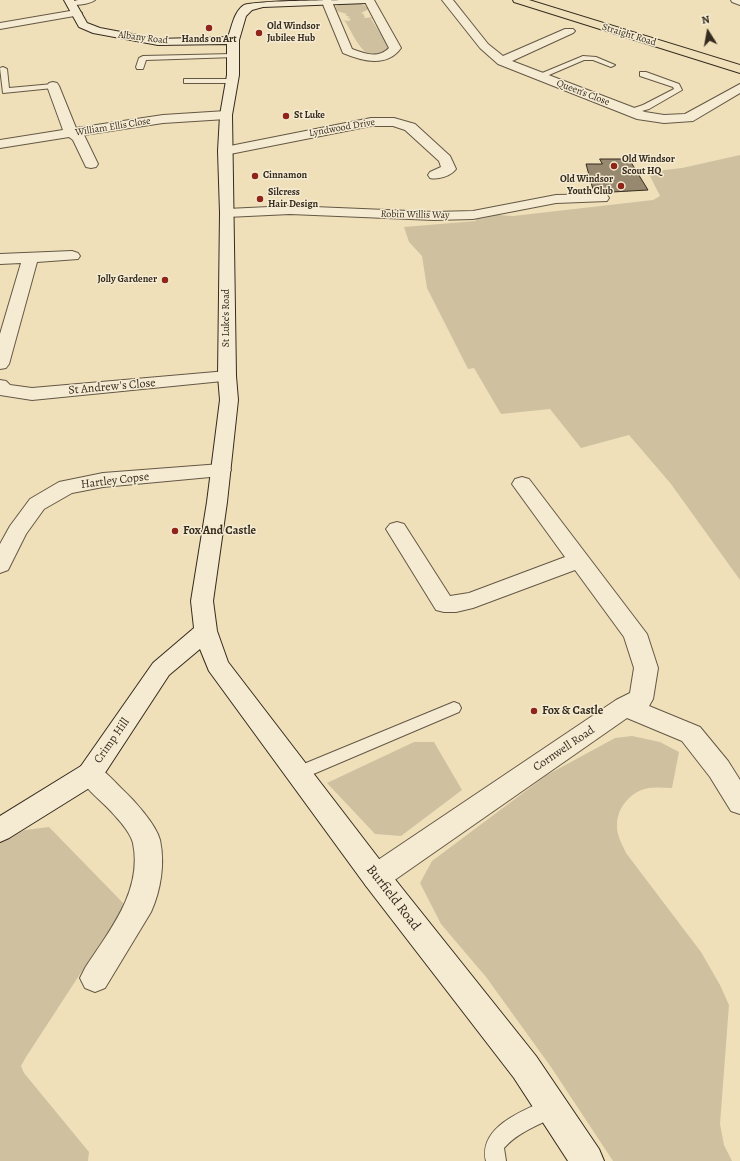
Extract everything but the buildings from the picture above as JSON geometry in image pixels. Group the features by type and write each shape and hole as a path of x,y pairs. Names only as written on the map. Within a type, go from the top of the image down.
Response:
{"main road":[{"name":"Straight Road","path":"518,0 740,69"}],"street":[{"path":"256,4 368,0 395,48 391,53 383,57 369,59 347,51 327,2"},
{"name":"Queen's Close","path":"447,0 484,46 502,61 642,116 664,119 688,118 740,88"},
{"path":"736,0 740,2"},
{"name":"Albany Road","path":"70,1 83,25 97,31 158,42 202,42 233,48"},
{"name":"St Luke's Road","path":"206,631 202,601 221,470 229,400 227,376 226,115 232,81 233,48 241,15 256,4"},
{"path":"0,26 76,13"},
{"path":"502,61 569,31"},
{"path":"53,86 71,133 80,138 91,164"},
{"name":"William Ellis Close","path":"0,144 163,119 226,115"},
{"name":"Lyndwood Drive","path":"225,151 371,122 394,122 410,126 445,159 449,169 435,175"},
{"name":"Robin Willis Way","path":"227,213 290,210 434,216 473,215 556,199 602,198"},
{"path":"0,259 72,256"},
{"path":"0,364 30,258"},
{"name":"St Andrew's Close","path":"0,385 4,390 32,394 227,376"},
{"name":"Hartley Copse","path":"0,565 17,531 37,504 66,487 103,480 221,470"},
{"name":"Cornwell Road","path":"376,877 625,707 641,698 646,668 635,634 522,484"},
{"path":"397,529 444,604 456,604 473,600 580,560"},
{"name":"Burfield Road","path":"206,631 217,665 376,877 525,1067 587,1161"},
{"name":"Crimp Hill","path":"0,830 90,774 161,668 206,631"},
{"path":"625,707 691,734 719,769 740,803"},
{"path":"90,774 126,809 146,839 148,873 141,903 95,978"}],"lane":[{"path":"70,1 92,0"},
{"path":"140,67 142,58 233,48"},
{"path":"539,76 583,58 594,58 611,65"},
{"path":"3,69 6,91 53,86"},
{"path":"632,112 646,107 678,90 676,86 643,74"},
{"path":"187,81 232,81"},
{"path":"299,773 454,708"},
{"path":"496,1161 493,1152 498,1141 508,1132 552,1108"}],"shaded area":[{"path":"342,3 360,4 369,9 361,13 364,14 364,18 374,17 371,19 390,48 388,52 371,55 362,49 345,21 341,20 349,21 351,19 347,18 350,17 345,15 347,14 337,11 335,7"},
{"path":"740,155 740,580 671,484 629,435 581,448 550,409 501,414 474,368 468,369 427,288 422,256 409,242 404,227 476,221 473,215 485,214 513,216 653,200 660,196 648,172 682,168"},
{"path":"632,736 660,742 679,752 672,788 651,788 634,794 621,808 617,831 626,853 701,952 720,985 729,1005 720,1124 724,1145 732,1161 613,1161 551,1067 486,977 441,924 420,883 432,861 547,775 615,738"},
{"path":"414,742 434,742 462,790 401,836 375,834 327,783"},
{"path":"49,827 125,905 21,1066 24,1073 89,1152 88,1161 0,1161 0,842 25,830"}],"place":[{"name":"Hands on Art","path":"209,28"},
{"name":"Old Windsor Jubilee Hub","path":"259,33"},
{"name":"St Luke","path":"286,116"},
{"name":"Old Windsor Scout HQ","path":"614,166"},
{"name":"Cinnamon","path":"255,176"},
{"name":"Old Windsor Youth Club","path":"621,186"},
{"name":"Silcress Hair Design","path":"260,199"},
{"name":"Jolly Gardener","path":"165,280"},
{"name":"Fox And Castle","path":"175,531"},
{"name":"Fox & Castle","path":"534,711"}]}
